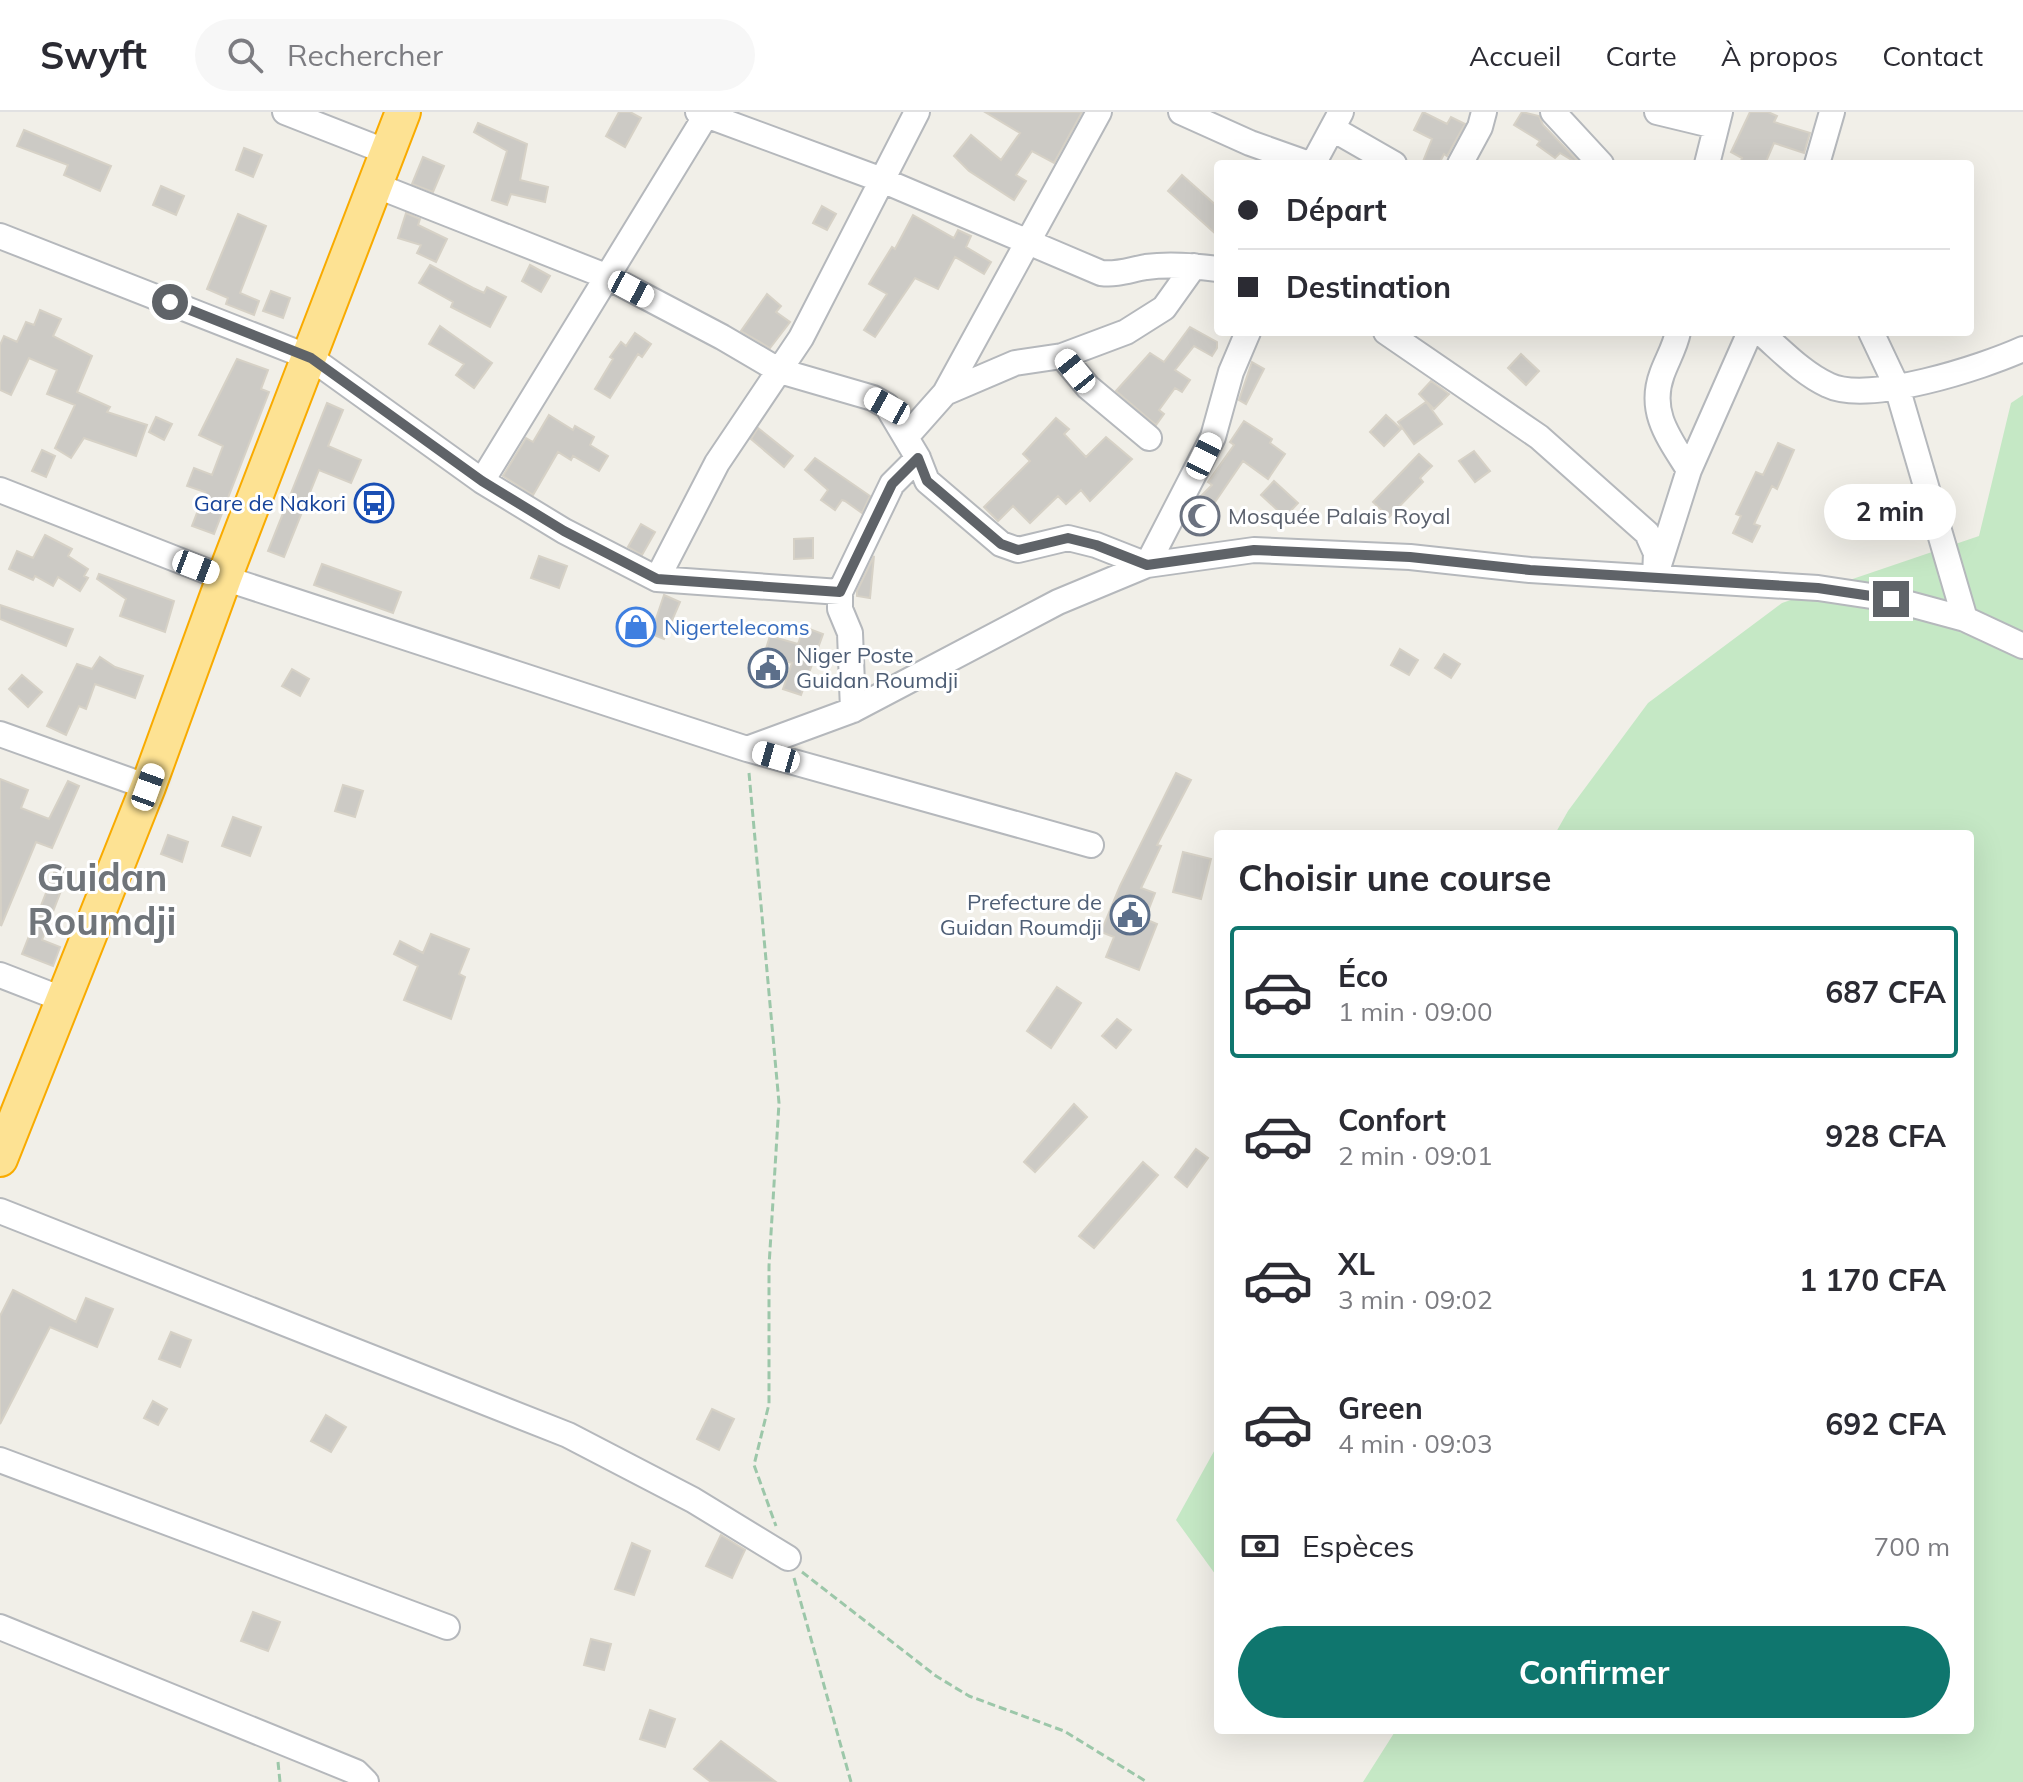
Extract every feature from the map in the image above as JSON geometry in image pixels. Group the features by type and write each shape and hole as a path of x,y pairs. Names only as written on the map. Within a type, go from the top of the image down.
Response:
{"highway":[{"path":"0,1159 148,787 224,578 403,112"}],"street":[{"path":"285,112 387,152"},
{"path":"657,579 717,463 806,329 917,112"},
{"path":"853,710 850,633 840,609 840,592 892,484 1030,242 1099,112"},
{"path":"1181,112 1250,143 1299,160"},
{"path":"1462,160 1480,127 1484,112"},
{"path":"1553,112 1597,160"},
{"path":"1657,112 1718,119 1708,160"},
{"path":"1818,160 1832,112"},
{"path":"482,481 608,277 704,113 882,180 1101,273 1118,275 1147,267 1206,267"},
{"path":"1313,160 1337,120 1389,160"},
{"path":"375,185 608,277 780,371 873,398 887,406 912,447 927,481 1001,544 1018,550 1068,538 1096,545 1147,565"},
{"path":"0,236 311,358 482,481 564,531 657,579 840,592"},
{"path":"945,393 1015,363 1062,356 1126,332 1164,308 1206,267"},
{"path":"1147,565 1213,437 1231,372 1246,336"},
{"path":"1392,336 1539,437 1647,533 1656,553 1655,578"},
{"path":"1677,336 1656,402 1661,425 1689,470"},
{"path":"1655,578 1689,470 1748,336"},
{"path":"1765,336 1806,372 1830,386 1859,392 1897,387 1998,360 2023,349"},
{"path":"1873,336 1897,387 1965,619"},
{"path":"1062,356 1088,387 1149,438"},
{"path":"0,490 224,578 747,749 1091,845"},
{"path":"747,749 853,710 1058,602 1147,565 1254,550 1410,557 1530,570 1818,588 1891,599 1965,619 2023,646"},
{"path":"0,734 148,787"},
{"path":"0,975 62,999"},
{"path":"0,1211 568,1435 693,1500 788,1558"},
{"path":"0,1460 447,1627"},
{"path":"0,1627 356,1772 366,1782"}],"path":[{"path":"747,749 779,1103 769,1266 769,1404 754,1465 788,1558 851,1782"},
{"path":"788,1558 811,1581 936,1676 969,1696 1064,1731 1147,1782"}],"green space":[{"path":"2023,395 2023,1782 1363,1782 1393,1734 1974,1734 1974,830 1557,830 1648,703 1782,603 1979,536 2011,403"},
{"path":"1214,1451 1214,1572 1176,1520"}],"building":[{"path":"619,112 630,112 641,118 625,147 606,136"},
{"path":"985,112 1082,112 1054,163 1032,151 1016,175 1026,181 1014,200 969,171 954,156 971,135 1001,160 1020,133"},
{"path":"1423,112 1447,124 1451,117 1465,124 1447,156 1444,154 1441,160 1424,160 1432,139 1414,130"},
{"path":"1522,112 1539,116 1543,125 1577,160 1560,153 1555,158 1537,145 1540,141 1514,125"},
{"path":"1750,112 1768,112 1777,116 1774,122 1810,133 1804,153 1774,143 1767,160 1741,160 1731,152"},
{"path":"478,123 527,144 520,180 548,187 545,202 511,194 507,205 492,200 507,151 474,132"},
{"path":"24,130 111,166 100,191 64,175 68,165 17,146"},
{"path":"244,148 262,155 253,177 236,170"},
{"path":"423,157 444,166 433,192 412,184"},
{"path":"1182,175 1214,203 1214,232 1168,191"},
{"path":"161,186 184,196 176,215 153,205"},
{"path":"822,206 836,214 827,230 813,223"},
{"path":"406,213 420,219 418,225 447,239 436,262 417,253 421,245 398,238"},
{"path":"238,214 266,226 240,293 259,301 254,315 226,304 228,298 207,289"},
{"path":"913,215 954,238 958,230 971,236 966,247 991,262 984,274 955,257 938,289 915,278 875,337 864,330 887,294 869,284 892,247 895,249"},
{"path":"430,265 484,293 487,287 506,297 490,327 451,307 453,302 419,283"},
{"path":"530,265 550,276 541,292 522,281"},
{"path":"271,291 290,298 283,318 263,311"},
{"path":"767,294 781,306 776,312 790,322 770,348 741,331"},
{"path":"40,310 61,319 53,336 92,356 77,392 110,407 107,412 147,425 136,456 84,438 71,458 55,448 75,405 47,394 57,370 29,358 11,395 0,390 0,345 4,336 17,342 26,322 34,325"},
{"path":"440,326 492,363 474,388 456,375 464,364 429,344"},
{"path":"1190,327 1217,342 1217,348 1212,356 1194,346 1175,370 1190,380 1182,392 1175,388 1159,410 1164,414 1156,425 1116,391 1150,353 1164,362"},
{"path":"635,333 651,344 642,357 638,354 610,398 595,389 613,359 610,357 621,342 626,346"},
{"path":"1521,354 1539,371 1526,385 1508,368"},
{"path":"237,359 268,370 261,389 269,392 214,534 192,526 205,492 187,486 194,468 212,475 223,446 199,435"},
{"path":"1252,362 1264,369 1246,404 1239,400"},
{"path":"1431,381 1449,394 1434,409 1419,394"},
{"path":"1426,402 1442,424 1414,444 1398,422"},
{"path":"327,403 343,410 328,446 361,460 351,483 319,470 284,557 268,551"},
{"path":"549,415 573,430 575,426 594,437 590,445 608,456 599,471 573,456 571,460 558,452 533,495 503,476 526,438 533,442"},
{"path":"1386,415 1401,429 1384,446 1370,432"},
{"path":"156,417 172,424 164,440 149,432"},
{"path":"1056,418 1069,429 1064,434 1086,457 1106,437 1132,459 1090,501 1081,490 1066,504 1058,496 1030,523 1013,506 998,521 984,507 1030,461 1023,454"},
{"path":"1244,421 1272,439 1270,443 1285,454 1268,479 1243,461 1211,508 1217,513 1201,530 1188,518 1197,500 1212,485 1208,482 1234,445 1230,442"},
{"path":"758,428 793,456 784,467 751,439"},
{"path":"1778,443 1794,450 1777,489 1772,486 1754,524 1760,526 1752,542 1733,533 1741,516 1736,514 1756,472 1763,475"},
{"path":"42,450 55,456 46,477 32,471"},
{"path":"1474,451 1490,471 1475,482 1459,461"},
{"path":"1419,454 1432,466 1420,478 1423,482 1389,517 1373,502"},
{"path":"815,458 870,496 862,513 842,500 835,510 821,500 828,490 805,470"},
{"path":"1274,481 1298,503 1285,517 1261,495"},
{"path":"641,524 655,532 642,555 628,547"},
{"path":"45,535 72,549 68,556 88,569 84,576 88,578 80,591 58,577 53,586 35,576 33,580 9,569 17,551 33,558"},
{"path":"813,538 813,558 794,559 794,539"},
{"path":"539,556 567,566 559,588 531,578"},
{"path":"874,556 870,598 857,596 857,591"},
{"path":"322,564 401,592 393,613 314,585"},
{"path":"99,574 174,601 165,632 120,616 126,599 97,579"},
{"path":"664,595 680,602 664,639 651,634"},
{"path":"0,605 73,629 66,646 0,619"},
{"path":"804,627 823,634 801,695 783,689 792,663 764,655 770,636 798,644"},
{"path":"1400,649 1418,660 1409,675 1391,665"},
{"path":"1444,654 1460,664 1451,678 1435,668"},
{"path":"100,657 115,667 143,676 135,698 95,684 86,709 79,706 66,735 47,726 77,664 92,669"},
{"path":"292,669 309,679 300,696 282,686"},
{"path":"22,675 42,692 28,707 9,689"},
{"path":"1176,773 1191,780 1157,845 1161,846 1141,888 1155,893 1145,919 1157,924 1139,970 1106,957 1114,937 1101,932 1120,886"},
{"path":"0,779 28,790 21,808 49,819 68,781 79,786 52,848 36,842 1,926"},
{"path":"343,785 363,791 355,817 335,811"},
{"path":"233,817 261,827 250,856 222,846"},
{"path":"168,835 188,842 182,862 161,854"},
{"path":"1183,852 1211,859 1201,899 1173,892"},
{"path":"57,865 69,870 42,940 60,947 53,966 22,954"},
{"path":"431,934 469,949 459,974 465,977 451,1019 404,1000 418,966 394,954 400,941 423,953"},
{"path":"1057,987 1081,1003 1051,1048 1027,1031"},
{"path":"1117,1019 1131,1030 1116,1048 1102,1036"},
{"path":"1074,1104 1087,1117 1035,1172 1024,1162"},
{"path":"1196,1149 1208,1158 1187,1187 1175,1177"},
{"path":"1143,1162 1158,1175 1094,1248 1079,1236"},
{"path":"13,1290 76,1322 86,1298 113,1309 97,1347 50,1327 0,1424 0,1316"},
{"path":"171,1332 191,1340 180,1367 159,1359"},
{"path":"153,1401 167,1409 158,1425 144,1418"},
{"path":"712,1409 734,1419 719,1450 697,1439"},
{"path":"326,1415 346,1427 331,1452 311,1441"},
{"path":"721,1535 745,1550 732,1578 706,1566"},
{"path":"632,1543 650,1551 634,1595 615,1589"},
{"path":"253,1612 280,1622 268,1651 241,1641"},
{"path":"591,1639 611,1644 604,1670 584,1665"},
{"path":"650,1710 675,1719 665,1747 640,1739"},
{"path":"721,1741 776,1782 711,1782 694,1769"}],"place":[{"name":"Gare de Nakori","path":"374,503"},
{"name":"Mosquée Palais Royal","path":"1200,516"},
{"name":"Nigertelecoms","path":"636,627"},
{"name":"Niger Poste Guidan Roumdji","path":"768,668"},
{"name":"Prefecture de Guidan Roumdji","path":"1130,915"}],"district":[{"name":"Guidan Roumdji","path":"102,899"}],"route":[{"path":"170,302 311,358 482,481 564,531 657,579 840,592 880,504 892,484 918,458 927,481 1001,544 1018,550 1068,538 1096,545 1147,565 1254,550 1410,557 1530,570 1818,588 1891,599"}]}
